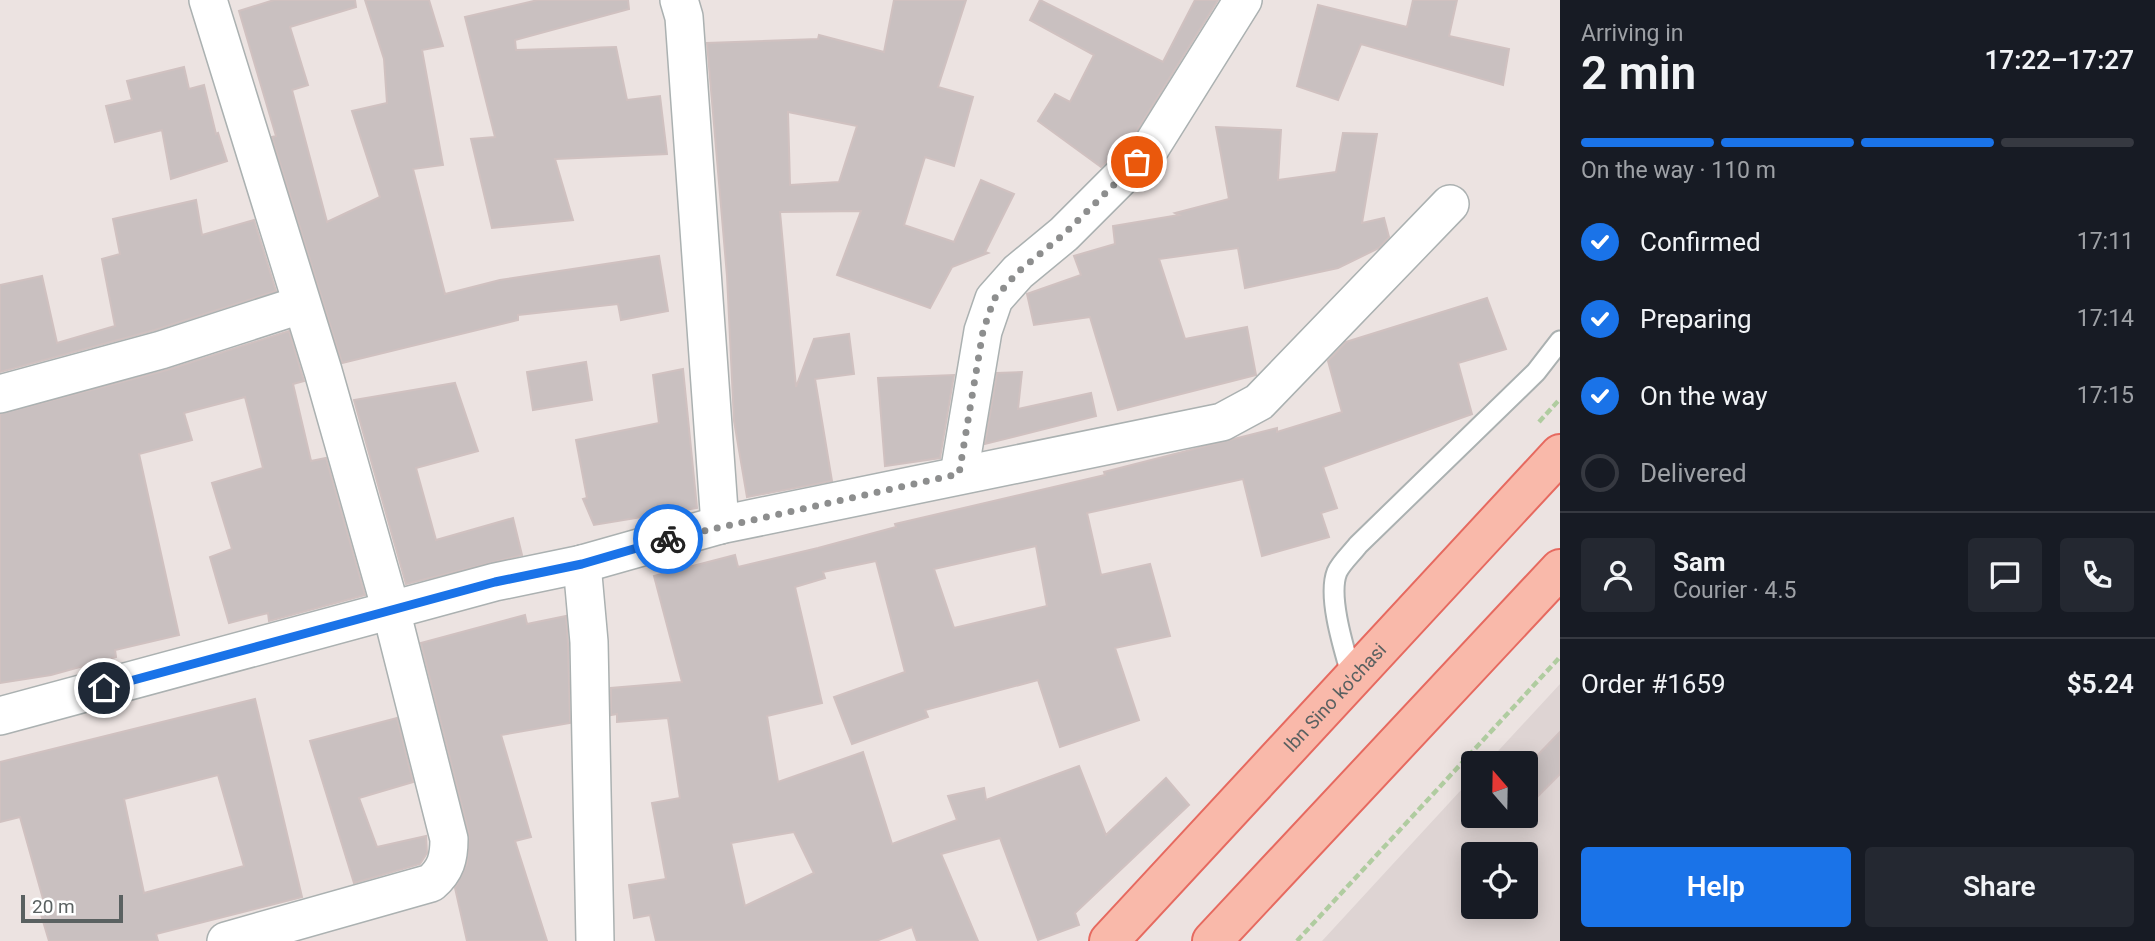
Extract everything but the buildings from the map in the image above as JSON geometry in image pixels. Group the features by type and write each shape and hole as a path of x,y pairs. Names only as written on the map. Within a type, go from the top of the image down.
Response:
{"main road":[{"name":"Ibn Sino ko'chasi","path":"1109,941 1560,454"},
{"path":"1212,941 1560,569"}],"street":[{"path":"208,0 391,610 449,839 449,855 443,873 431,883 226,941"},
{"path":"680,0 684,17 720,525"},
{"path":"959,474 983,331 994,299 1018,272 1064,234 1151,147 1242,0"},
{"path":"0,716 495,582 582,564 720,525 1222,422 1259,402 1450,204"},
{"path":"0,394 161,350 300,305"},
{"path":"582,564 589,642 595,941"}],"lane":[{"path":"1352,677 1342,642 1335,593 1337,573 1358,545 1557,350"}],"path":[{"path":"1297,941 1560,657"}],"shaded area":[{"path":"1560,684 1560,941 1322,941 1461,790 1461,828 1538,828 1538,751 1498,751"}],"way so far":[{"path":"668,539 720,525 959,474 983,331 994,299 1018,272 1064,234 1137,162"}],"route":[{"path":"104,688 495,582 582,564 668,539"}]}
